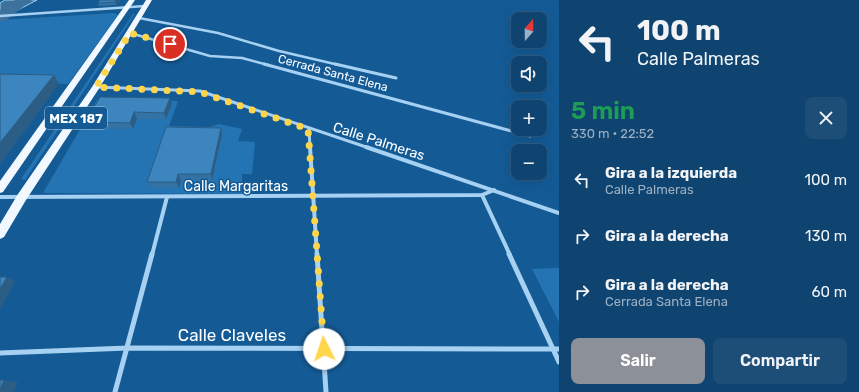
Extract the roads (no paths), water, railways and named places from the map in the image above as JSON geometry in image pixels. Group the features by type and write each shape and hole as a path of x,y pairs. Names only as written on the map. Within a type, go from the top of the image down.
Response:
{"main road":[{"name":"MEX 187","path":"0,189 130,3"},
{"name":"MEX 187","path":"0,234 22,197 96,87 147,3"}],"street":[{"path":"0,16 130,3 147,3"},
{"path":"139,18 218,33 279,51 396,78"},
{"name":"Cerrada Santa Elena","path":"130,33 210,56 242,58 511,131"},
{"name":"Calle Palmeras","path":"96,87 200,92 559,213"},
{"path":"308,129 326,392"},
{"name":"Calle Margaritas","path":"0,197 482,195 494,190"},
{"path":"482,195 556,349 559,362"},
{"path":"115,392 128,348 167,197"},
{"name":"Calle Claveles","path":"0,353 128,348 556,349"}],"waterway":[{"path":"0,17 25,0"}]}
